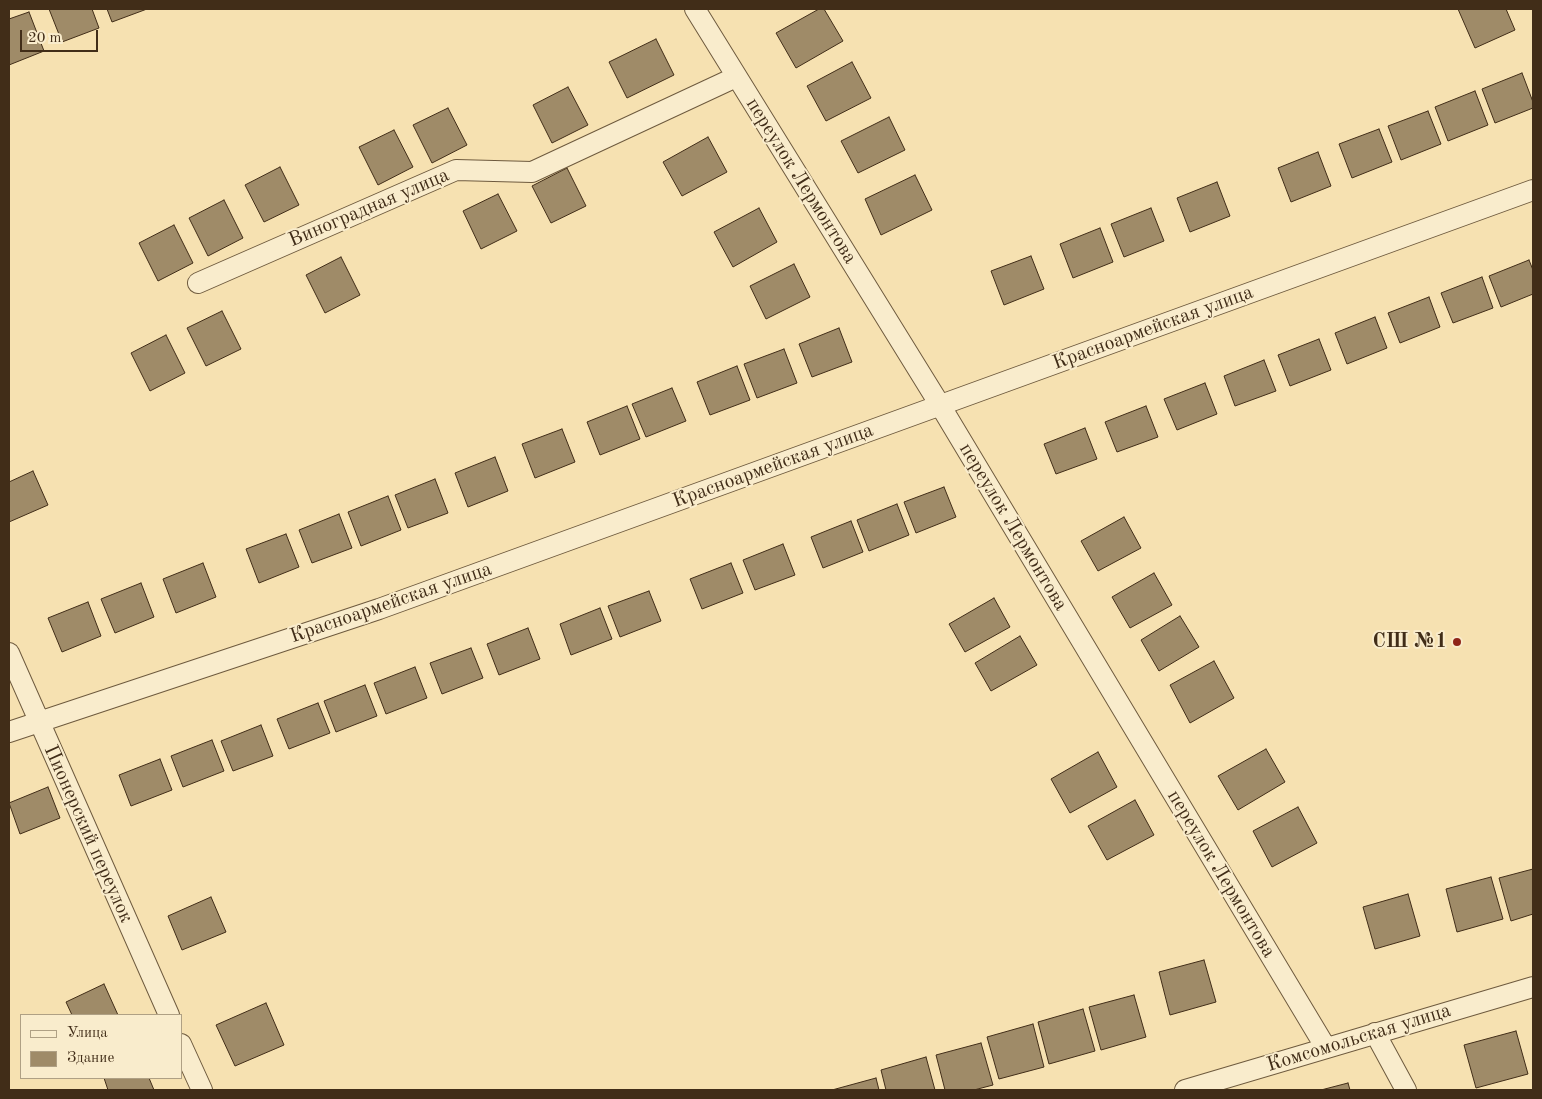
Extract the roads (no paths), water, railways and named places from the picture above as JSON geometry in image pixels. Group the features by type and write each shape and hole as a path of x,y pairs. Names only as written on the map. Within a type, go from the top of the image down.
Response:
{"street":[{"name":"переулок Лермонтова","path":"695,9 940,406 1326,1048"},
{"name":"Виноградная улица","path":"198,283 456,170 532,172 736,76"},
{"name":"Красноармейская улица","path":"9,732 379,609 1533,190"},
{"name":"Пионерский переулок","path":"9,653 38,723 169,1014"},
{"name":"Комсомольская улица","path":"1185,1090 1533,987"},
{"path":"1375,1033 1406,1090"},
{"path":"182,1046 202,1090"}],"place":[{"name":"СШ №1","path":"1457,642"}]}
